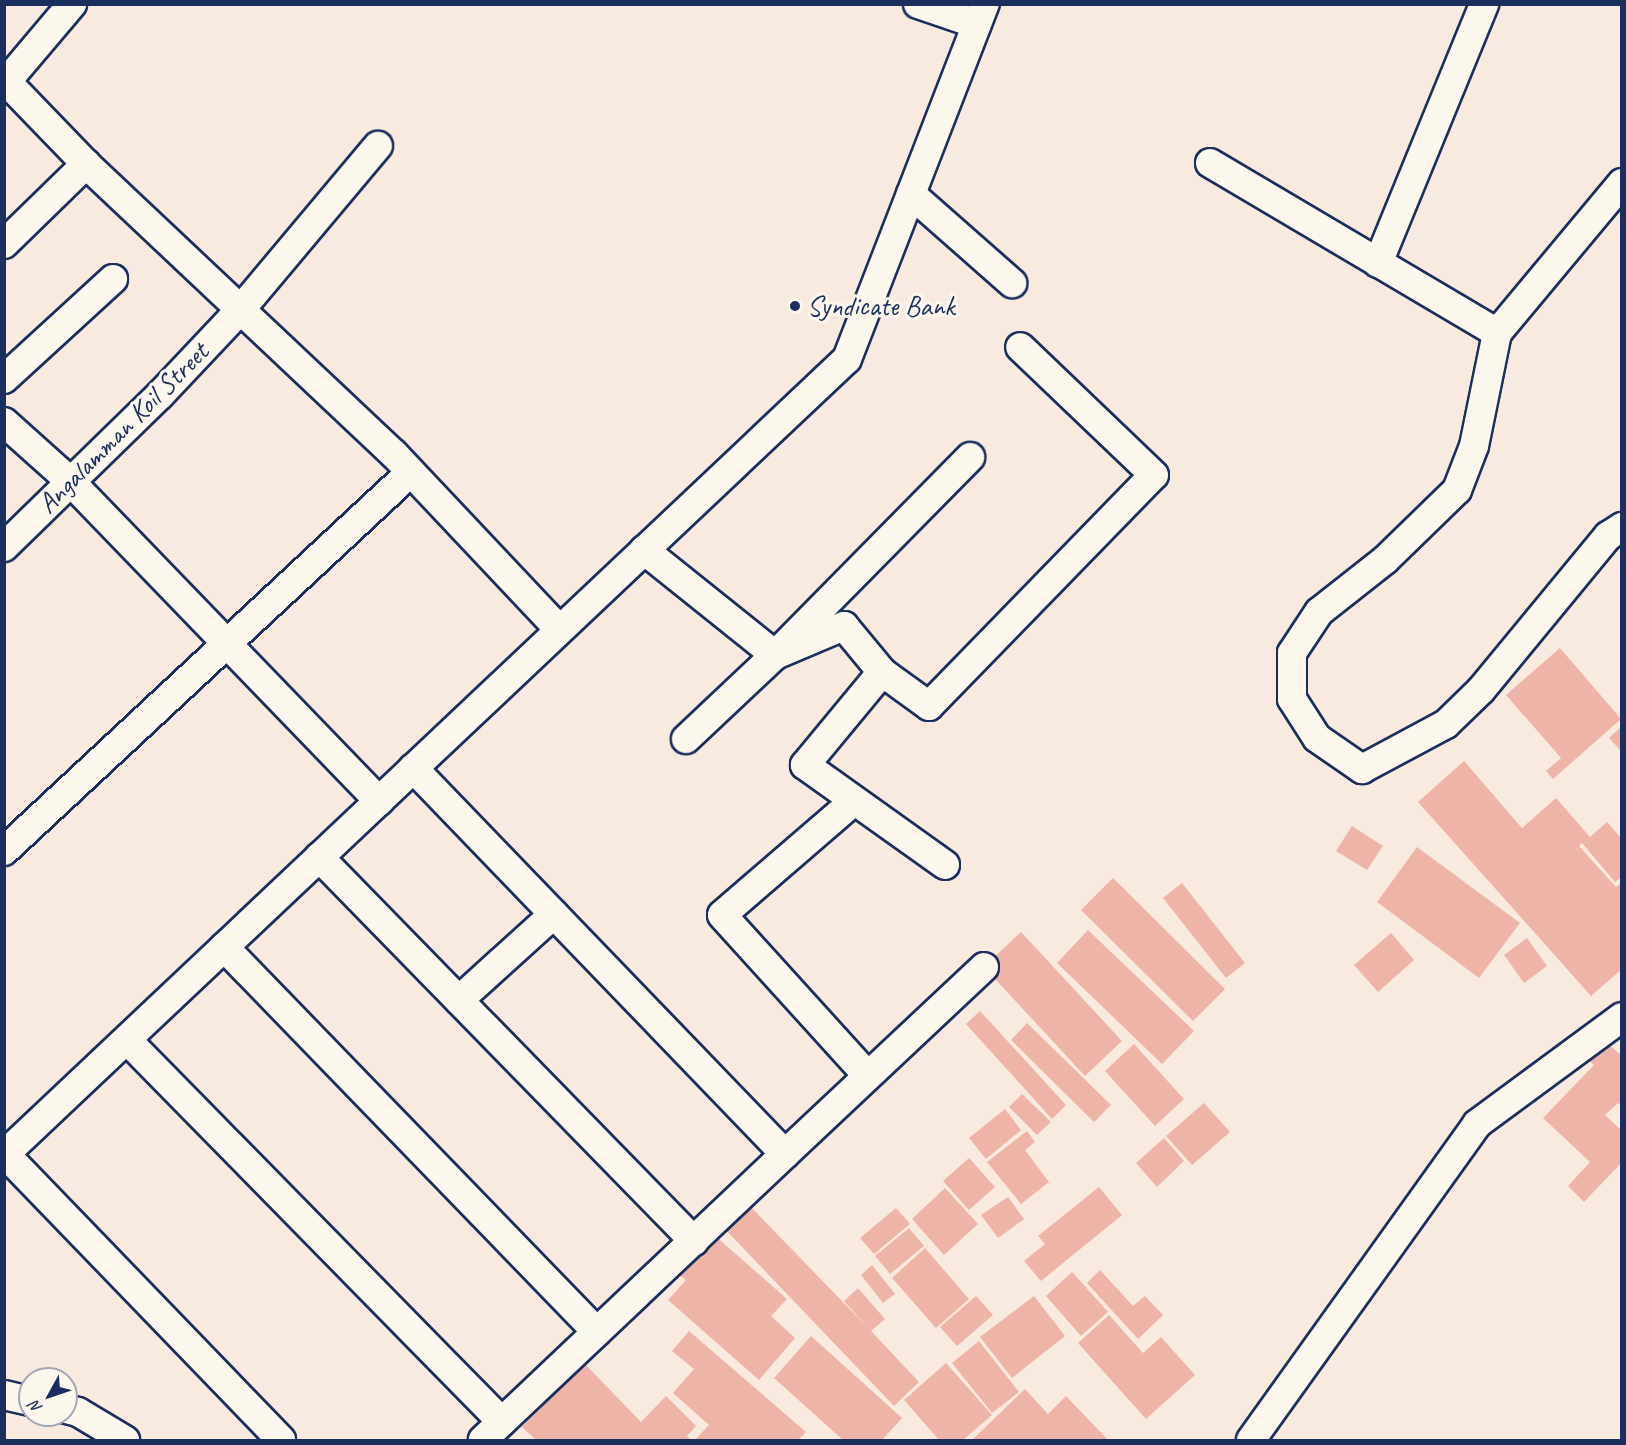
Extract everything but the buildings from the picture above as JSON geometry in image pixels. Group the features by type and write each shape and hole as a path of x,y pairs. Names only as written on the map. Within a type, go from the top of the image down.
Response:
{"street":[{"path":"72,4 6,80 86,164 411,472 559,629"},
{"path":"281,1440 5,1154 559,629 847,360 981,14 918,4"},
{"path":"1378,263 1484,4"},
{"name":"Angalamman Koil Street","path":"4,546 160,395 241,309 378,146"},
{"path":"1210,163 1497,333"},
{"path":"4,243 86,164"},
{"path":"1622,183 1497,333 1474,446 1457,490 1385,561 1318,612 1292,652 1292,699 1317,738 1362,769 1446,724 1481,690 1608,536 1622,527"},
{"path":"911,194 1012,282"},
{"path":"4,379 113,279"},
{"path":"776,656 844,626 882,672 929,706 1154,475 1020,347"},
{"path":"4,422 70,481 379,801"},
{"path":"686,739 776,656 970,457"},
{"path":"4,851 411,472"},
{"path":"644,550 776,656"},
{"path":"882,672 805,765 945,865"},
{"path":"413,768 785,1154"},
{"path":"854,801 722,915 868,1076"},
{"path":"319,857 694,1241"},
{"path":"459,1000 554,914"},
{"path":"224,947 597,1332"},
{"path":"127,1040 494,1434 597,1332 984,967"},
{"path":"1251,1440 1477,1124 1622,1017"},
{"path":"78,1412 125,1440"}],"place":[{"name":"Syndicate Bank","path":"795,306"}]}
